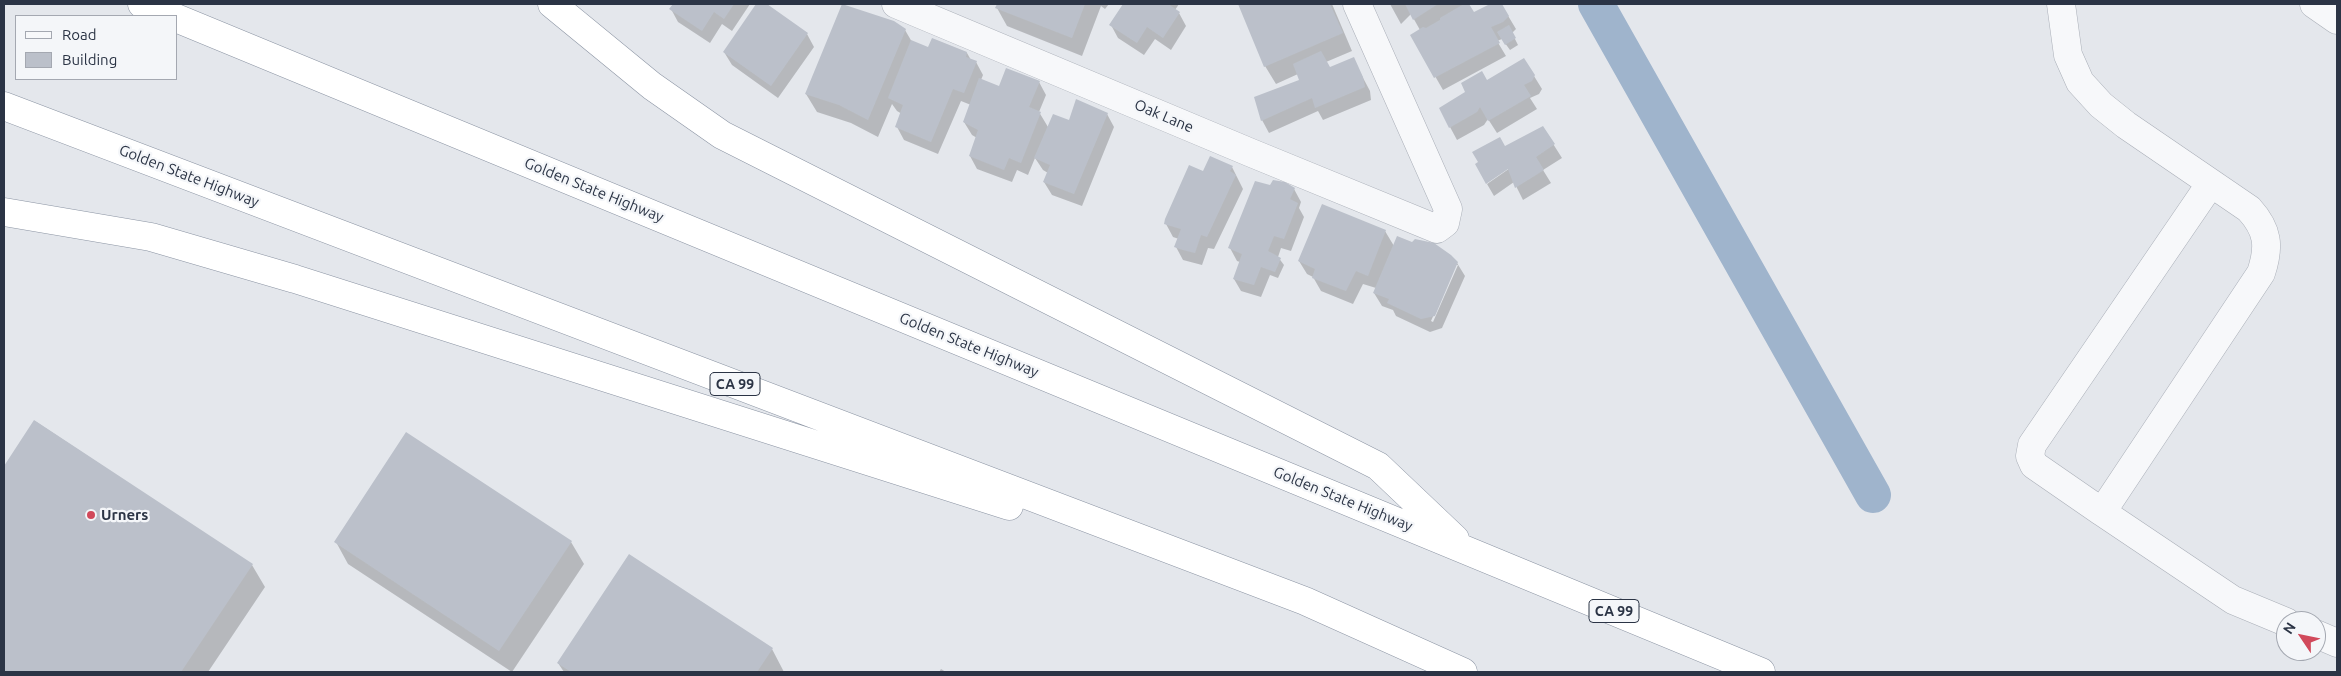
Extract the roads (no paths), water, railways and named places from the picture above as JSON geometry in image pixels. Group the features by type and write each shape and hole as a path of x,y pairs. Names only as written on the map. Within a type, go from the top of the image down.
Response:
{"highway":[{"path":"142,4 170,15"},
{"path":"552,4 652,86 722,136 1378,466 1467,550"},
{"name":"Golden State Highway","path":"178,19 1761,672"},
{"name":"Golden State Highway","path":"4,106 1305,600 1463,672"},
{"path":"4,212 152,238 295,279 1305,600"}],"lane":[{"name":"Oak Lane","path":"896,4 932,10 1440,219 1357,4"},
{"path":"2062,4 2068,55 2080,82 2101,105 2126,125 2249,208 2260,221 2266,236 2267,254 2262,273 2102,512"},
{"path":"2314,4 2337,20"},
{"path":"2211,183 2032,445 2030,456 2034,465 2232,600 2276,618"}],"waterway":[{"path":"1596,4 1873,495"}],"place":[{"name":"Urners","path":"91,515"}]}
